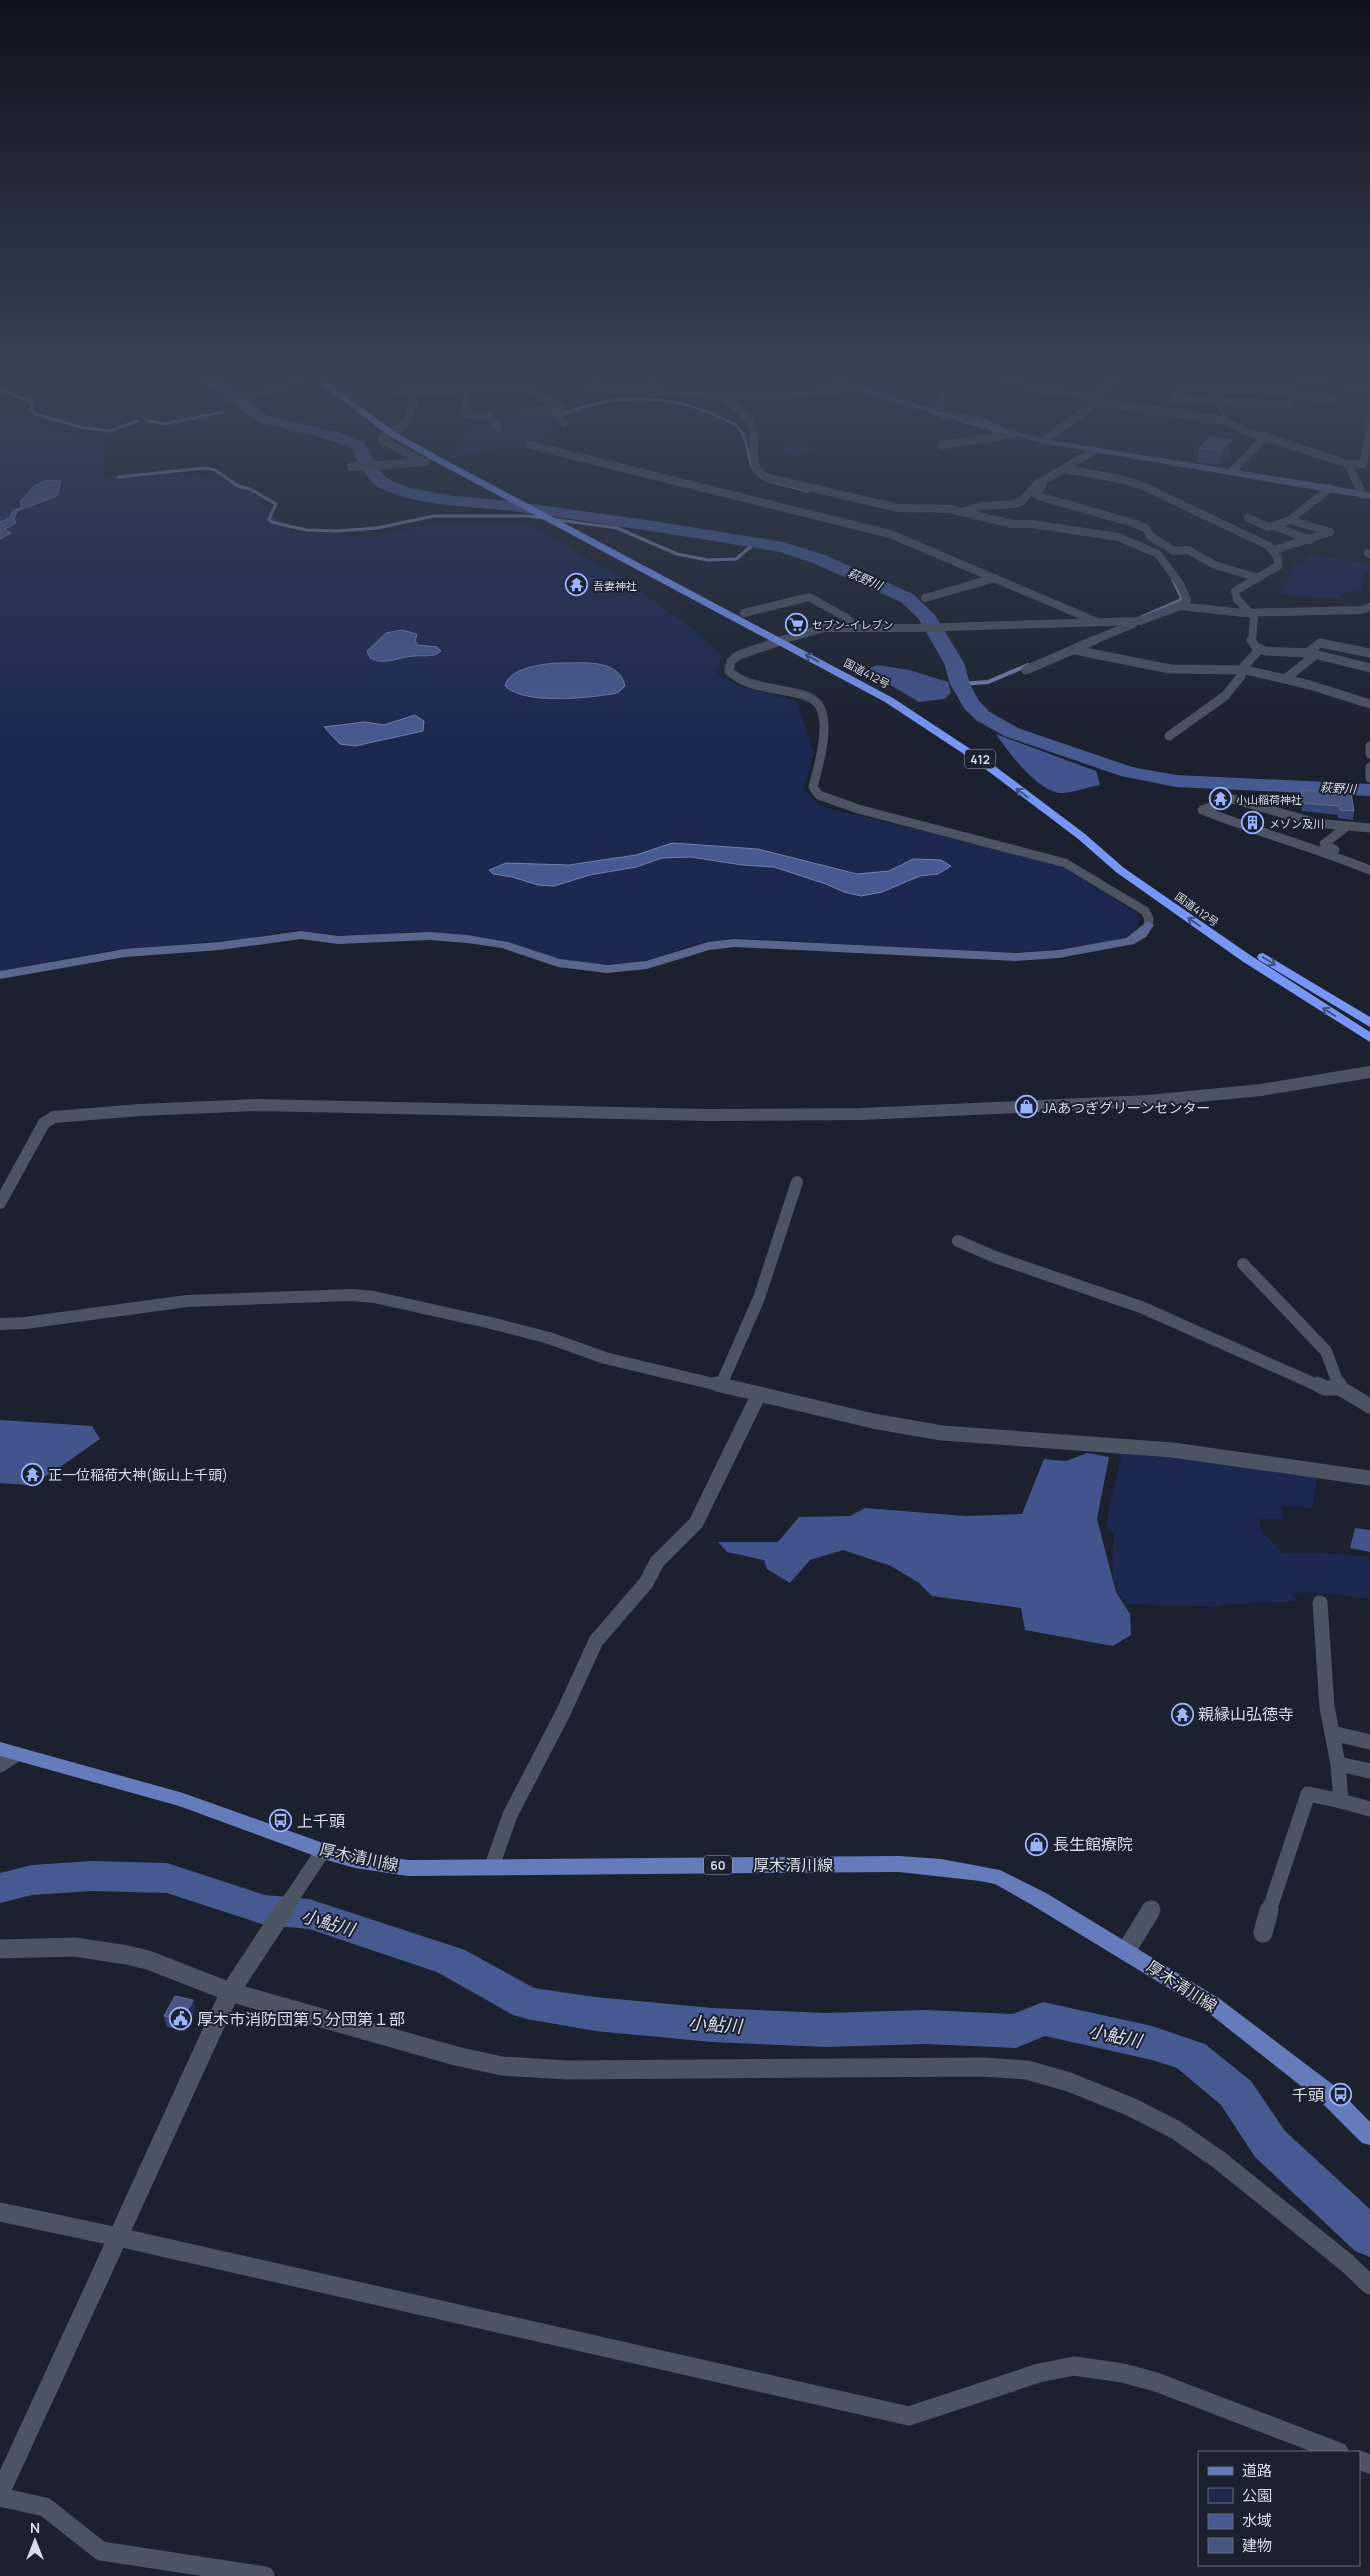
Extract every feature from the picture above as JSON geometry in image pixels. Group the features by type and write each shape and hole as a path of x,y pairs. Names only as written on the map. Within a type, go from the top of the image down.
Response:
{"highway":[{"name":"国道412号","path":"515,501 778,640 889,700 925,722 980,760 1081,836 1120,870 1246,958 1370,1038"},
{"name":"国道412号","path":"533,501 793,637 874,682 992,757 1134,868 1259,955 1370,1023"}],"main road":[{"name":"厚木清川線","path":"9,1751 183,1800 323,1851 370,1862 408,1868 898,1864 941,1867 1000,1878 1126,1951 1213,2005 1328,2094 1370,2136"}],"street":[{"path":"757,501 890,534 1100,623"},
{"path":"867,501 898,508 938,508 965,511 1012,524 1032,524 1118,537 1158,554 1180,584 1187,600 1180,606 1026,670"},
{"path":"965,511 981,506 1015,504 1022,501"},
{"path":"1059,501 1135,523 1146,528 1150,536 1174,551 1188,550 1215,566 1258,578"},
{"path":"1175,501 1274,550 1278,558 1278,566 1235,591 1240,604 1253,612 1255,617 1250,638 1253,644 1260,649 1310,655 1370,668"},
{"path":"1248,518 1268,526 1274,526 1290,520 1313,501"},
{"path":"1274,550 1330,532 1290,520"},
{"path":"1274,526 1310,540"},
{"path":"925,598 995,578"},
{"path":"744,613 809,596 847,618 856,627"},
{"path":"1180,606 1253,612 1369,608"},
{"path":"0,975 124,953 220,946 301,935 338,940 430,936 467,939 520,950 558,963 599,968 646,965 708,946 735,942 1032,957 1137,938 1148,925 1149,919 1145,911 1065,862 858,809 819,795 813,787 823,755 821,711 817,703 800,695 743,682 729,671 731,661 739,655 778,640 824,628 915,628 1140,621"},
{"path":"1285,679 1320,643 1370,653"},
{"path":"1169,736 1232,689 1244,666 1260,649"},
{"path":"1075,650 1170,669 1243,670 1285,679 1370,704"},
{"path":"1370,746 1370,754"},
{"path":"1370,767 1370,778"},
{"path":"1370,835 1365,828 1316,823 1233,799 1202,810 1260,833 1320,850 1370,870"},
{"path":"1346,827 1324,844 1370,864"},
{"path":"0,1203 44,1123 54,1117 140,1110 258,1105 707,1115 861,1114 1148,1101 1261,1090 1370,1072"},
{"path":"721,1386 760,1298 797,1182"},
{"path":"958,1241 995,1257 1141,1307 1325,1388 1340,1388 1370,1406"},
{"path":"1243,1264 1326,1351 1340,1388"},
{"path":"0,1324 25,1324 187,1300 352,1295 424,1307 573,1346 605,1358 873,1421 942,1433 1172,1450 1370,1478"},
{"path":"492,1866 510,1815 563,1713 596,1641 646,1583 657,1562 696,1523 759,1394"},
{"path":"1320,1603 1327,1707 1338,1764 1341,1801"},
{"path":"1332,1733 1370,1742"},
{"path":"0,1765 9,1751"},
{"path":"1338,1764 1370,1771"},
{"path":"1263,1933 1308,1794 1370,1809"},
{"path":"0,2493 232,1988 314,1869 323,1851"},
{"path":"1126,1951 1152,1908"},
{"path":"0,1949 74,1947 127,1954 456,2056 502,2066 567,2070 984,2067 1027,2070 1069,2082 1131,2107 1176,2130 1219,2160 1347,2263 1370,2285"},
{"path":"0,2212 909,2416 1039,2373 1074,2366 1123,2373 1156,2382 1336,2451"},
{"path":"0,2498 26,2501 45,2507 101,2551 265,2576"}],"green space":[{"path":"0,501 260,501 291,533 371,537 432,524 527,523 628,582 697,632 722,655 717,673 738,686 797,701 814,754 803,789 821,806 1057,864 1134,911 1138,919 1138,926 1134,931 1110,941 1070,948 1000,953 738,938 701,942 651,959 594,964 558,958 501,940 449,933 414,932 351,936 293,930 242,939 106,951 0,971"},
{"path":"1308,554 1370,564 1370,574 1363,572 1361,591 1344,592 1339,598 1297,597 1279,594 1295,563 1303,564"},
{"path":"1123,1450 1318,1473 1312,1508 1281,1506 1283,1519 1260,1519 1261,1530 1282,1553 1323,1553 1370,1557 1370,1599 1312,1592 1292,1593 1297,1601 1223,1605 1220,1607 1127,1604 1116,1589 1112,1562 1114,1533 1107,1531 1108,1512"}],"shaded area":[{"path":"877,665 909,670 948,682 951,693 944,699 919,702 865,670"},
{"path":"996,734 1096,771 1100,785 1066,793 1052,791 1033,779 1024,770"},
{"path":"0,1420 92,1426 100,1439 50,1474 27,1485 0,1483"},
{"path":"1087,1453 1109,1457 1097,1519 1116,1592 1130,1614 1131,1635 1113,1646 1025,1630 1021,1608 932,1596 919,1583 891,1566 843,1550 810,1560 790,1583 767,1569 764,1560 727,1552 718,1542 778,1542 799,1517 850,1516 865,1508 965,1516 1022,1514 1044,1459 1066,1461"},
{"path":"1355,1528 1370,1530 1370,1552 1350,1548"}],"water":[{"path":"43,501 17,511 14,519 16,523 5,529 11,533 0,539 0,522 9,518 13,511 22,507 20,502"},
{"path":"402,630 417,634 415,641 418,645 437,647 441,651 432,655 386,661 370,658 367,651 386,633"},
{"path":"554,663 585,663 606,666 615,670 621,676 625,686 619,692 612,694 556,699 526,696 514,692 505,686 512,675 519,671 533,666"},
{"path":"415,715 424,721 423,731 355,746 340,744 324,727 365,722 384,725"},
{"path":"672,843 758,849 857,874 889,871 913,859 941,860 951,866 938,874 920,876 882,892 861,896 844,892 774,867 742,865 691,857 662,858 636,867 590,875 554,886 538,885 512,877 493,874 489,870 506,863 569,865 636,855"}],"building":[{"path":"1301,790 1351,793 1354,811 1340,810 1339,806 1303,803"},
{"path":"175,1996 193,2000 183,2020 164,2016"}],"waterway":[{"path":"271,501 276,504 269,519 272,522 306,530 337,531 377,528 434,516 528,516 617,528 677,554 708,560 736,559 755,543"},
{"name":"萩野川","path":"455,501 510,506 653,526 783,547 819,559 907,598 917,606 926,615 954,663 960,684 971,704 983,716 1011,732 1128,772 1176,781 1370,790"},
{"path":"1141,617 1182,599 1173,580"},
{"path":"960,684 988,682 1028,665"},
{"name":"小鮎川","path":"0,1888 32,1880 92,1876 167,1878 265,1910 309,1914 451,1961 527,2003 595,2014 712,2025 825,2030 925,2027 1016,2031 1043,2019 1152,2043 1191,2056 1236,2093 1270,2144 1370,2237"}],"place":[{"name":"吾妻神社","path":"577,585"},
{"name":"セブン-イレブン","path":"796,624"},
{"name":"小山稲荷神社","path":"1220,799"},
{"name":"メゾン及川","path":"1253,823"},
{"name":"JAあつぎグリーンセンター","path":"1026,1107"},
{"name":"正一位稲荷大神(飯山上千頭)","path":"32,1474"},
{"name":"親縁山弘徳寺","path":"1182,1714"},
{"name":"上千頭","path":"281,1821"},
{"name":"長生館療院","path":"1037,1844"},
{"name":"厚木市消防団第５分団第１部","path":"181,2019"},
{"name":"千頭","path":"1340,2095"}]}
